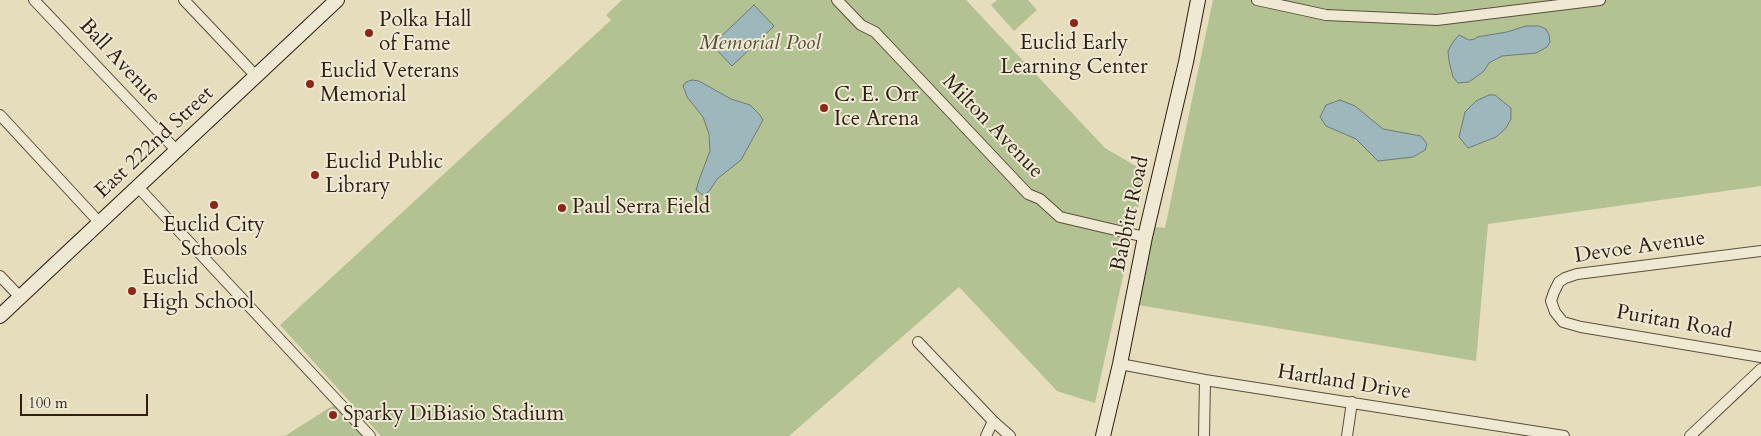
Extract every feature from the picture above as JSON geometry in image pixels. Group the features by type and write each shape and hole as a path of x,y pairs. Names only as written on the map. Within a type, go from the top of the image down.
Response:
{"street":[{"name":"Ball Avenue","path":"34,0 176,150"},
{"path":"184,0 256,76"},
{"name":"Milton Avenue","path":"837,0 861,25 879,36 1028,194 1040,199 1060,217 1145,237"},
{"name":"Babbitt Road","path":"1103,436 1198,0"},
{"path":"1257,0 1326,14 1437,20 1600,0"},
{"name":"East 222nd Street","path":"0,316 256,76 333,1"},
{"path":"0,115 99,222"},
{"path":"137,186 370,436"},
{"name":"Devoe Avenue","path":"1581,326 1563,322 1555,312 1552,301 1554,292 1559,282 1565,278 1577,274 1761,251"},
{"path":"0,276 20,297"},
{"name":"Puritan Road","path":"1581,326 1761,357"},
{"path":"918,342 993,421 1010,436"},
{"name":"Hartland Drive","path":"1120,364 1205,380 1564,436"},
{"path":"1690,436 1761,369"},
{"path":"1204,436 1205,380"},
{"path":"1347,436 1352,402"},
{"path":"986,436 993,421"}],"green space":[{"name":"Memorial Pool","path":"622,0 966,0 1105,148 1146,172 1095,403 1057,391 959,287 789,436 381,436 280,325 611,20 606,15"},
{"path":"997,0 1028,0 1037,10 1014,31 991,5"},
{"path":"1213,0 1761,0 1761,186 1488,224 1476,361 1132,304 1148,226 1165,228"},
{"name":"Sparky DiBiasio Stadium","path":"338,404 368,436 285,436 329,408"}],"water":[{"path":"754,5 774,26 732,66 712,45"},
{"path":"1526,26 1539,26 1546,29 1550,42 1547,47 1536,53 1502,56 1489,63 1484,71 1469,82 1458,83 1453,77 1448,51 1459,35 1469,40"},
{"path":"692,80 699,81 731,99 750,105 763,120 741,160 717,179 704,196 696,190 710,151 709,134 703,117 687,97 683,86 686,82"},
{"path":"1489,95 1495,95 1511,108 1511,119 1506,128 1496,137 1468,148 1459,137 1465,112 1476,101"},
{"path":"1340,100 1355,106 1383,129 1421,136 1427,144 1425,150 1413,157 1378,161 1356,139 1326,126 1320,117 1326,105"}],"place":[{"name":"Euclid Early Learning Center","path":"1074,23"},
{"name":"Polka Hall of Fame","path":"369,33"},
{"name":"Euclid Veterans Memorial","path":"310,84"},
{"name":"C. E. Orr Ice Arena","path":"824,108"},
{"name":"Euclid Public Library","path":"315,175"},
{"name":"Euclid City Schools","path":"214,205"},
{"name":"Paul Serra Field","path":"562,208"},
{"name":"Euclid High School","path":"132,291"},
{"name":"Sparky DiBiasio Stadium","path":"333,415"}]}
